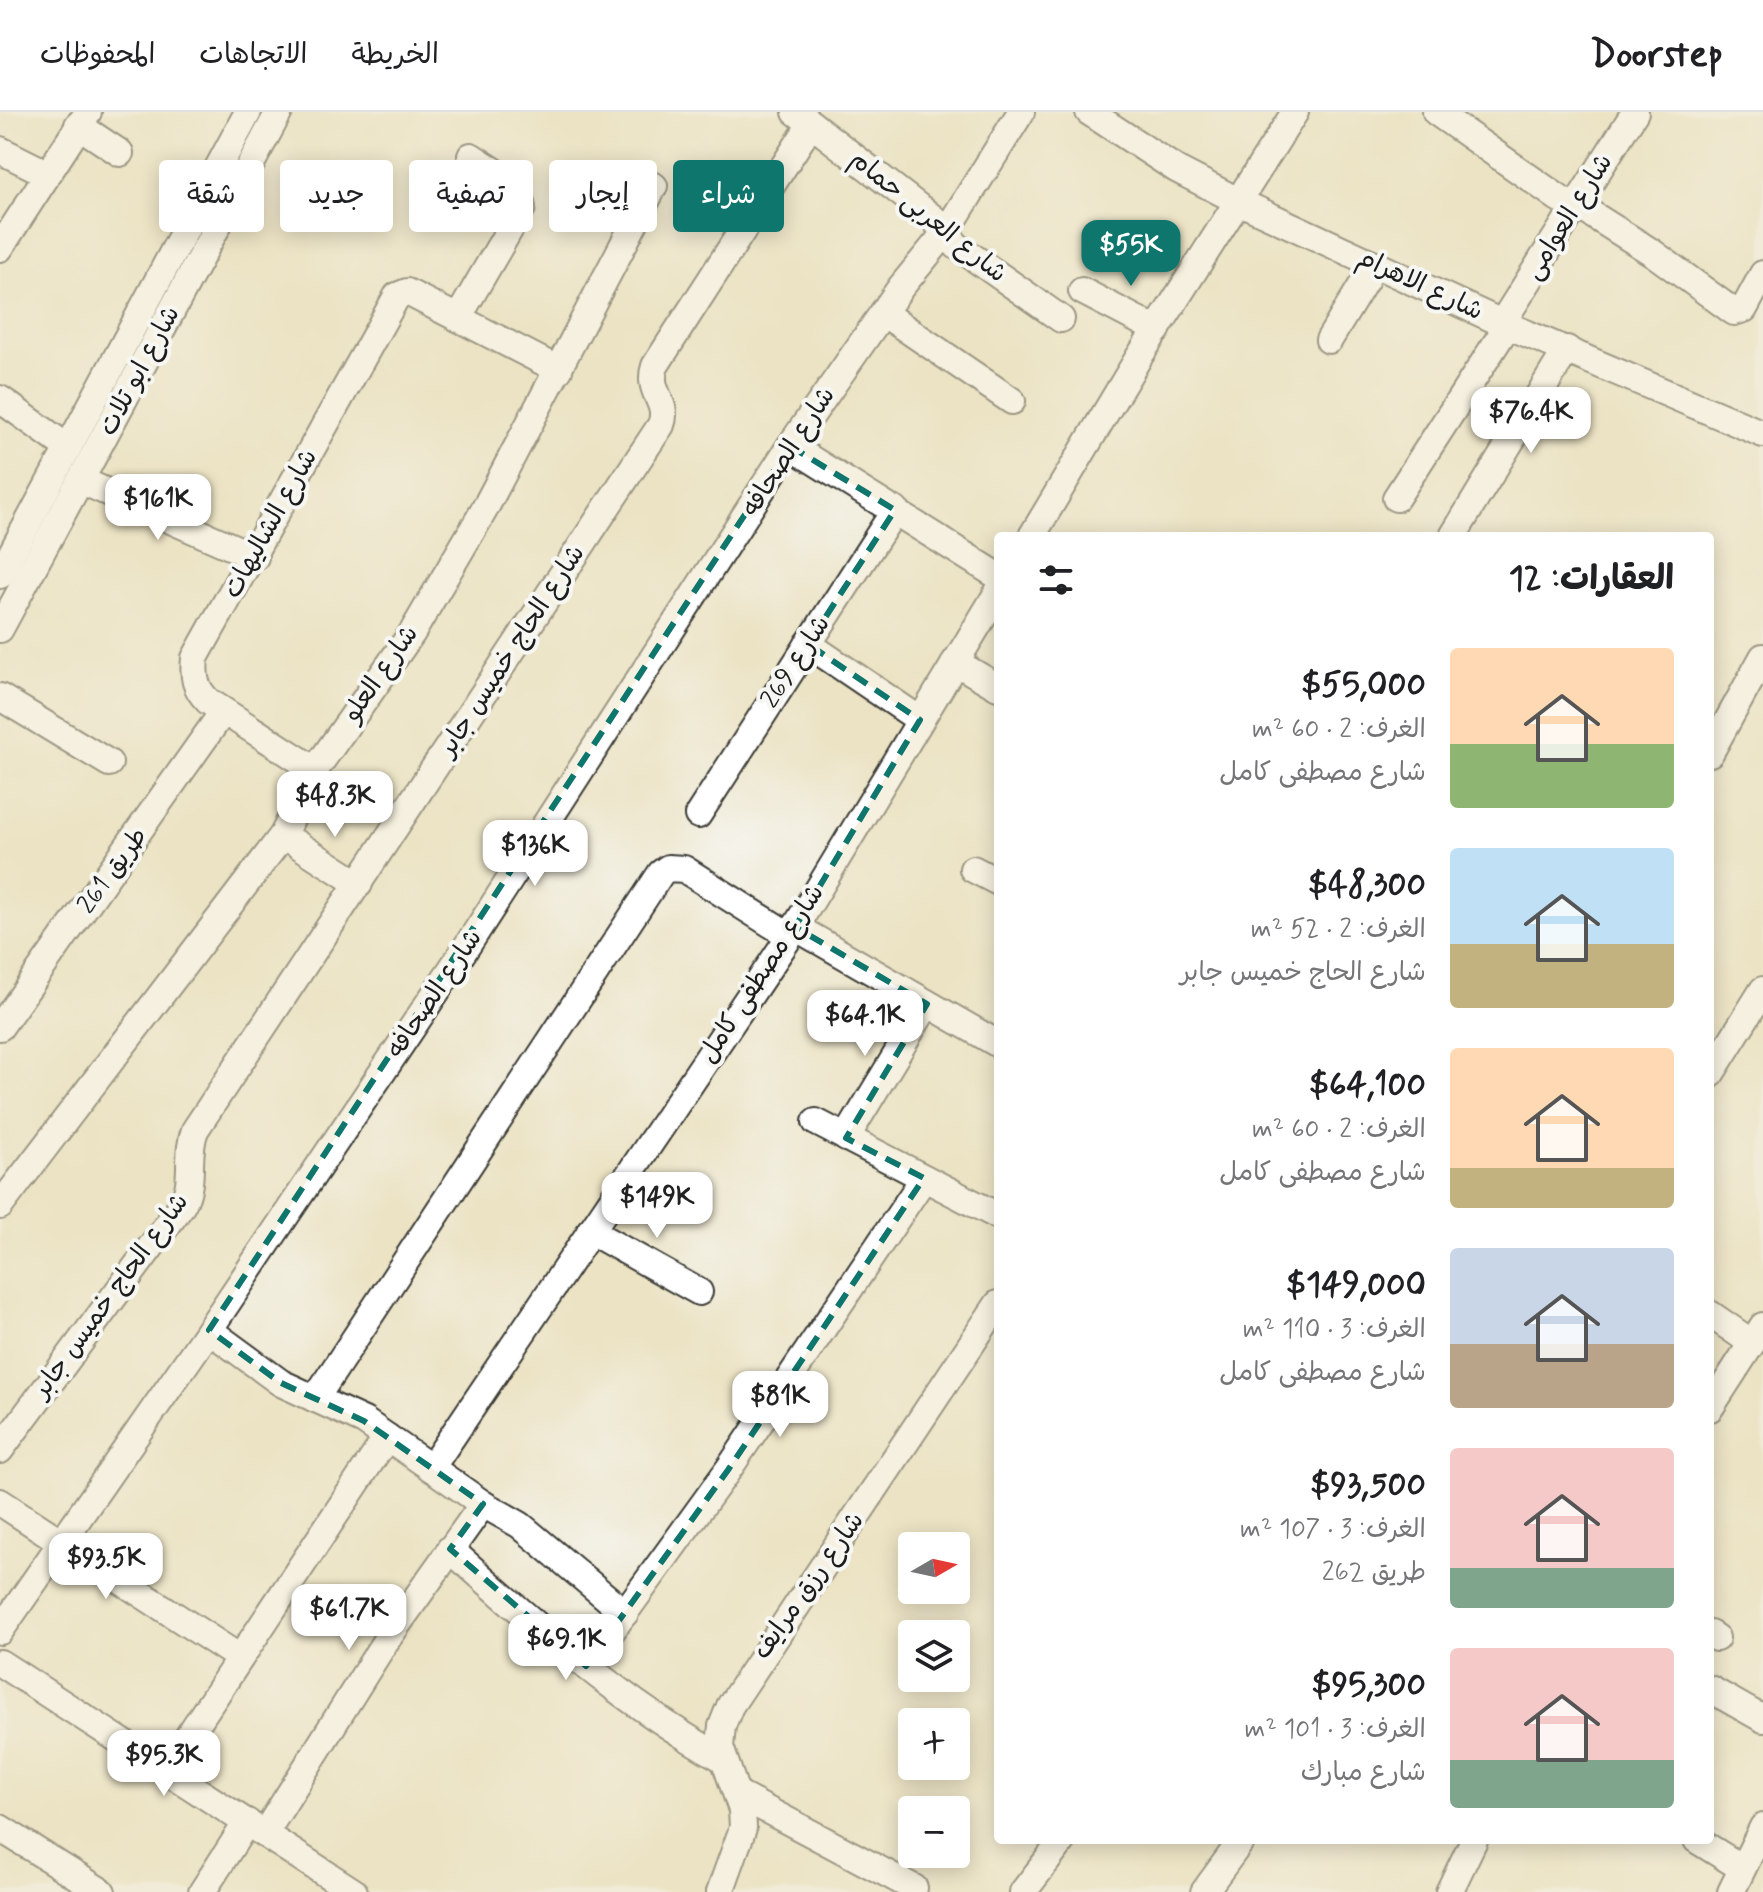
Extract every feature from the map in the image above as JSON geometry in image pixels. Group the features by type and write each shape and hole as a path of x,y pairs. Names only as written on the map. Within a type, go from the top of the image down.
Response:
{"street":[{"name":"شارع ابو تلات","path":"0,575 248,112"},
{"name":"شارع ابو تلات","path":"0,629 279,112"},
{"name":"شارع الصحافه","path":"0,1631 209,1330 475,934 790,446 883,313 946,232 1021,112"},
{"name":"شارع الاهرام","path":"1089,112 1176,169 1240,202 1505,324 1763,434"},
{"path":"1034,532 1295,112"},
{"path":"1436,112 1575,207 1653,253 1734,312 1744,309 1763,274"},
{"name":"شارع العوامى","path":"1396,498 1635,112"},
{"name":"شارع العربى حمام","path":"804,118 933,218 957,246 1061,319"},
{"name":"شارع الحاج خميس جابر","path":"0,1450 182,1205 191,1184 190,1151 195,1130 661,425 664,412 651,383 655,366 804,118"},
{"path":"4,232 83,119 120,153"},
{"path":"0,150 46,173"},
{"path":"458,318 522,208 521,198 508,180 471,156"},
{"name":"شارع العلو","path":"0,1206 283,835 315,770 412,633 483,512 630,232"},
{"path":"1329,340 1375,264"},
{"path":"1082,291 1157,330"},
{"name":"شارع الشاليهات","path":"315,770 223,712 198,691 193,675 195,658 255,557 397,296 407,292 559,370"},
{"path":"883,313 1012,401"},
{"path":"1455,532 1567,349"},
{"path":"95,398 119,412"},
{"path":"0,399 68,448"},
{"path":"790,446 994,573"},
{"path":"82,481 255,557"},
{"name":"شارع 269","path":"698,815 895,510"},
{"name":"شارع مصطفى كامل","path":"431,1468 792,932 994,599"},
{"path":"808,644 920,720"},
{"path":"1714,746 1763,657"},
{"path":"955,662 994,685"},
{"path":"0,697 109,763"},
{"name":"طريق 261","path":"0,1027 223,712"},
{"path":"283,835 359,884"},
{"path":"315,1399 661,873 668,868 684,869 792,932 994,1042"},
{"path":"973,869 994,880"},
{"path":"1714,1069 1763,990"},
{"path":"846,1138 927,1004"},
{"path":"816,1122 994,1214"},
{"path":"586,1666 737,1458 924,1178"},
{"path":"590,1231 699,1292"},
{"name":"شارع رزق مرايف","path":"720,1892 743,1828 737,1794 722,1758 722,1726 740,1686 994,1310"},
{"path":"1714,1316 1757,1334 1714,1402"},
{"path":"209,1330 281,1383 364,1421 483,1504 520,1525 625,1613"},
{"path":"166,1770 387,1437"},
{"path":"0,1502 240,1658"},
{"path":"202,1892 256,1827 331,1725 483,1504"},
{"path":"450,1549 586,1666 687,1739 722,1758"},
{"path":"0,1663 354,1892"},
{"path":"1714,1691 1763,1719"},
{"path":"737,1794 914,1888"},
{"path":"1701,1844 1737,1880 1763,1827"},
{"path":"0,1828 94,1890"},
{"path":"1023,1892 1060,1844"},
{"path":"1204,1892 1239,1844"},
{"path":"1449,1892 1472,1844"}],"highlighted area":[{"path":"790,446 895,510 808,644 920,720 795,927 927,1004 846,1138 924,1178 728,1470 586,1666 450,1549 483,1504 364,1421 281,1383 209,1330"}]}
